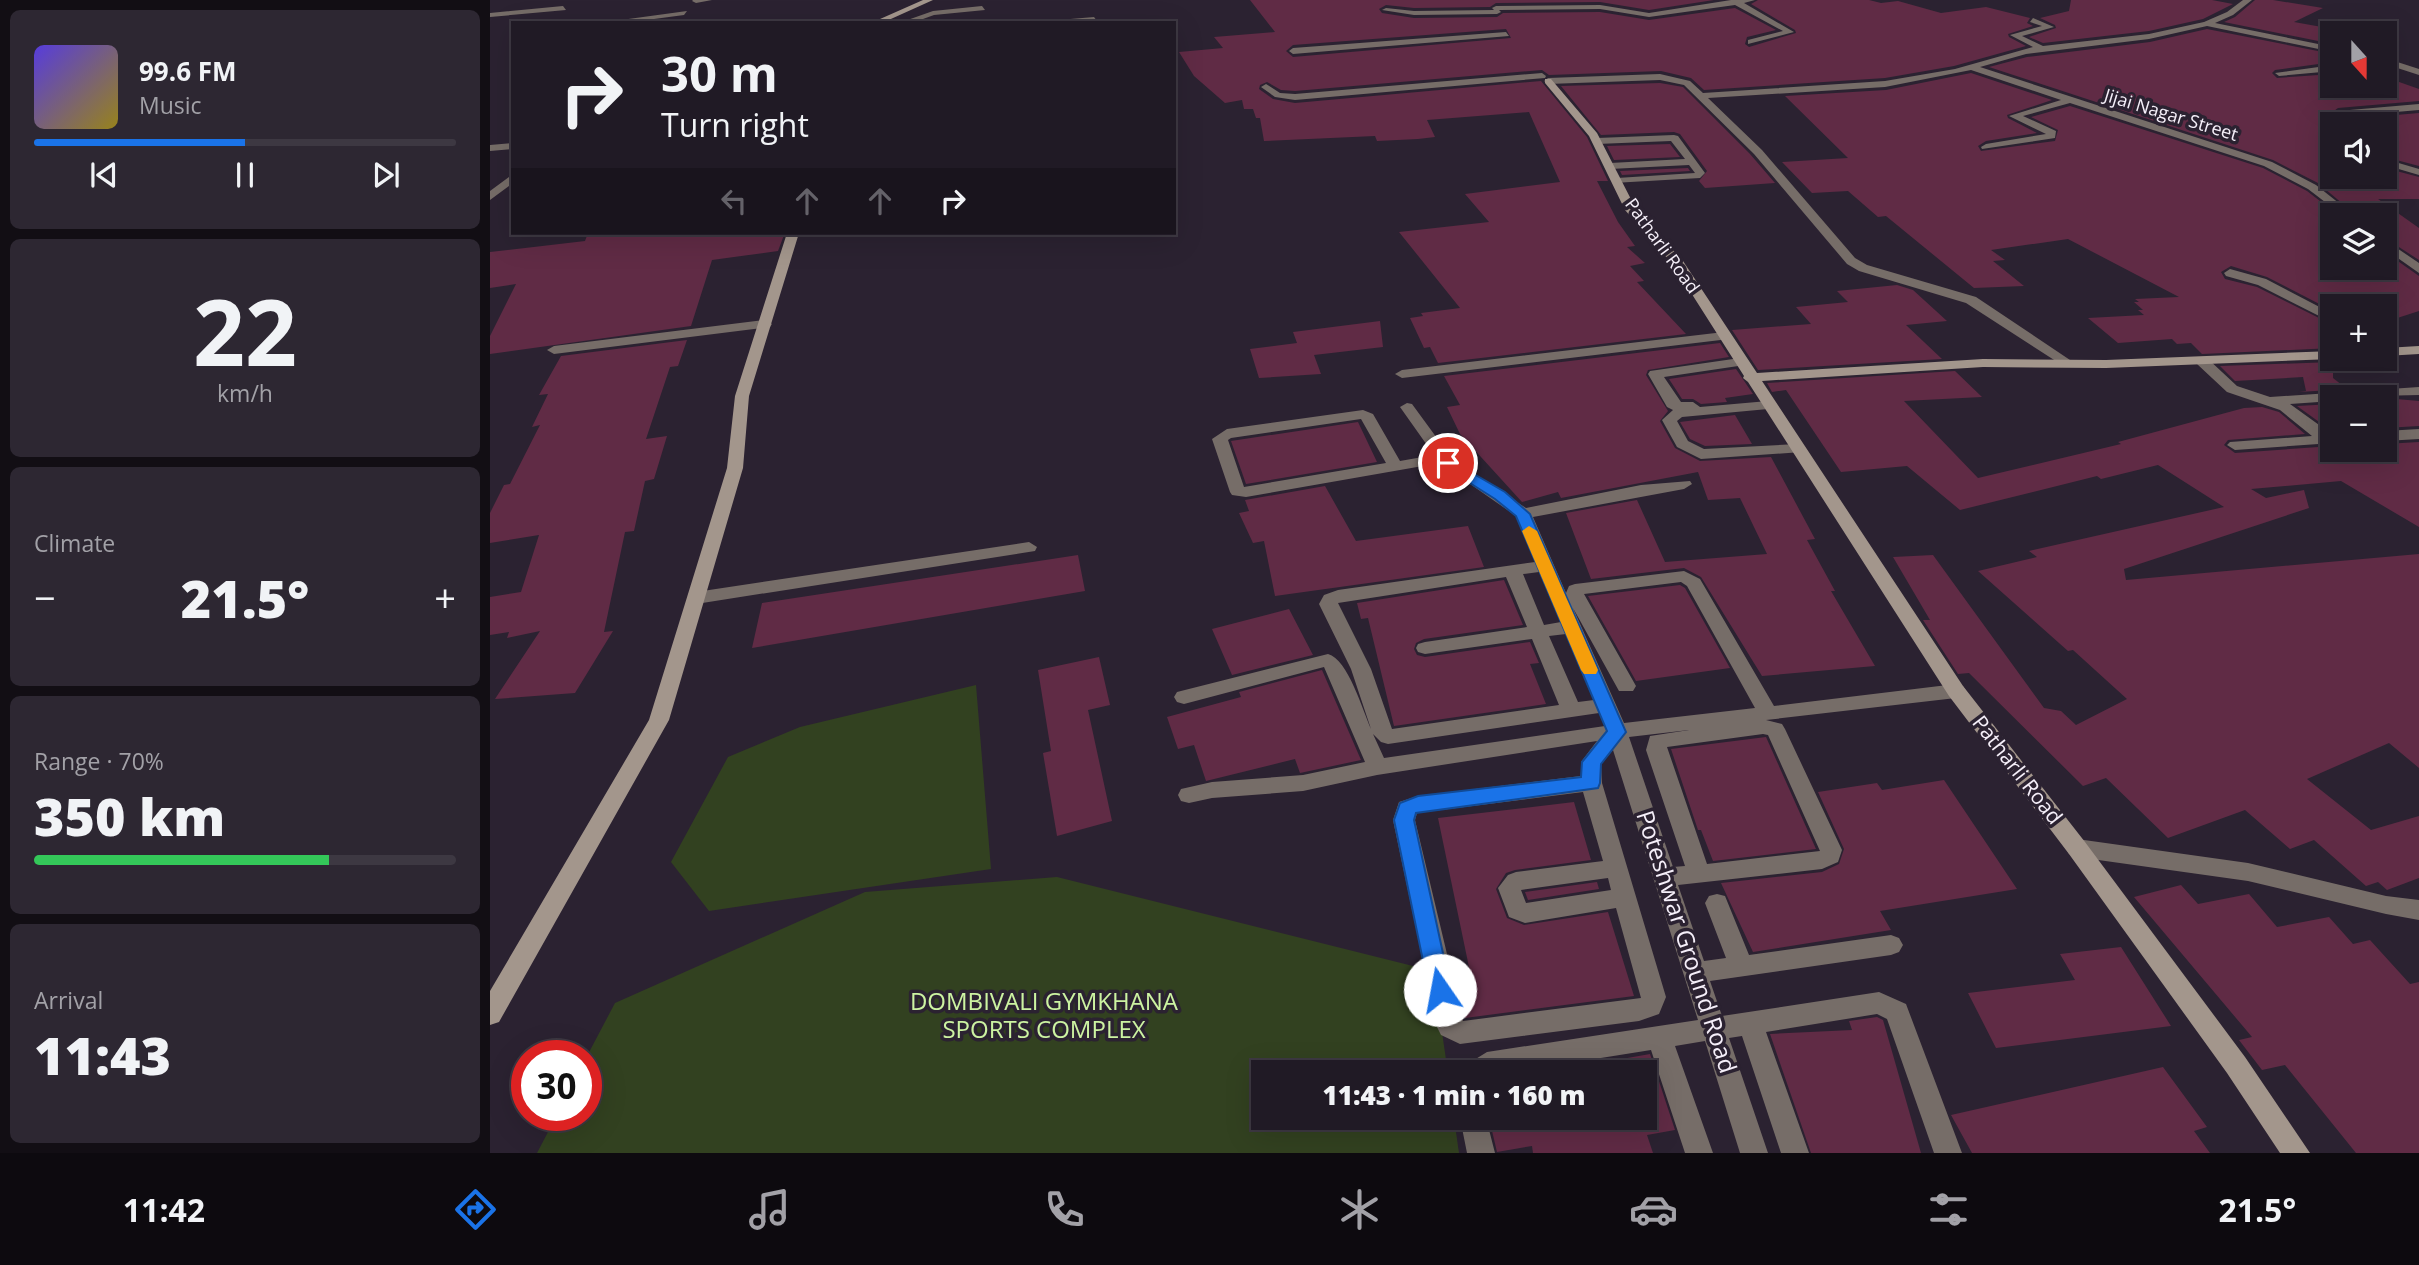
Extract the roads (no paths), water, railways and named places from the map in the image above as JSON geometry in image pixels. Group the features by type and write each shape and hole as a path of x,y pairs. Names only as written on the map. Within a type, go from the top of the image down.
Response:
{"street":[{"path":"677,21 696,1 708,0"},
{"path":"880,21 929,0"},
{"path":"1386,10 1414,13 1600,7 1649,15 1751,0"},
{"path":"1701,96 1870,85 1944,75 2041,48 2209,24 2237,11 2248,0"},
{"path":"1735,1 1790,32 1751,42"},
{"path":"490,15 562,8"},
{"path":"909,21 933,13 982,8"},
{"path":"619,21 684,13"},
{"path":"1070,21 1094,19"},
{"path":"2033,20 2050,27 2014,35 2041,48"},
{"path":"2209,24 2320,47"},
{"path":"1293,51 1506,34"},
{"path":"2398,66 2419,72"},
{"name":"Jijai Nagar Street","path":"1973,68 2067,101 2268,164 2312,187 2333,203"},
{"path":"2279,73 2320,69"},
{"path":"1266,87 1278,95 1295,97 1545,78 1669,77 1687,83 1758,152 1851,261 1863,268 1971,300 2065,363"},
{"name":"Patharli Road","path":"1545,78 1597,141 1631,210 1678,264 1956,691 2077,848 2296,1153"},
{"path":"1986,147 2051,136 2053,133 2014,116 2067,101"},
{"path":"2361,112 2419,107"},
{"path":"1597,141 1674,138 1698,175 1617,181"},
{"path":"490,148 511,146"},
{"path":"1604,155 1682,150"},
{"path":"1610,166 1692,162"},
{"path":"2397,166 2419,172"},
{"path":"490,197 511,179"},
{"path":"490,1014 659,720 735,468 742,397 792,235"},
{"path":"2397,252 2419,269"},
{"path":"2230,273 2262,282 2320,312"},
{"path":"554,349 765,324"},
{"path":"1402,374 1724,336"},
{"path":"2397,350 2419,350"},
{"path":"1766,402 1679,407 1672,404 1654,377 1659,371 2320,355"},
{"path":"2202,360 2232,388 2293,412 2320,432"},
{"path":"2270,401 2419,391"},
{"path":"1766,402 1678,413 1669,420 1682,444 1700,454 1797,449"},
{"path":"1407,407 1444,458 1522,514 1640,490 1684,484"},
{"path":"1395,466 1368,416 1363,414 1227,434 1220,439 1238,492 1444,458"},
{"path":"2397,435 2419,434"},
{"path":"2235,444 2320,439"},
{"name":"Poteshwar Ground Road","path":"1522,514 1617,732 1755,1153"},
{"path":"696,598 1029,547"},
{"path":"1543,566 1338,596 1330,599 1328,604 1361,669 1382,732 1388,737 1606,705"},
{"path":"1512,570 1571,710"},
{"path":"1626,686 1575,596 1575,590 1684,576 1694,583 1768,713"},
{"path":"1424,648 1538,632 1598,637"},
{"path":"1184,697 1328,660 1334,666 1377,767"},
{"path":"1189,795 1212,790 1303,783 1377,767 1617,732 1956,691"},
{"path":"1665,877 1699,874 1822,860 1830,856 1831,850 1777,732 1771,727 1657,741 1656,750 1699,874"},
{"path":"1591,783 1418,804 1407,808 1404,820 1450,1027 1460,1032 1639,1010 1650,1006 1654,997 1591,783 1591,762 1617,732"},
{"path":"1643,809 1675,806"},
{"path":"2077,848 2248,872 2386,905 2419,910"},
{"path":"1616,868 1516,881 1509,888 1517,910 1525,913 1625,897"},
{"path":"1717,903 1741,966"},
{"path":"1696,973 1891,945"},
{"path":"1517,1060 1879,1003 1897,1012 1948,1153"},
{"path":"1750,1022 1795,1153"},
{"path":"1659,1036 1699,1153"},
{"path":"1476,1130 1481,1153"}],"park label":[{"name":"DOMBIVALI GYMKHANA SPORTS COMPLEX","path":"1044,1016"}]}
